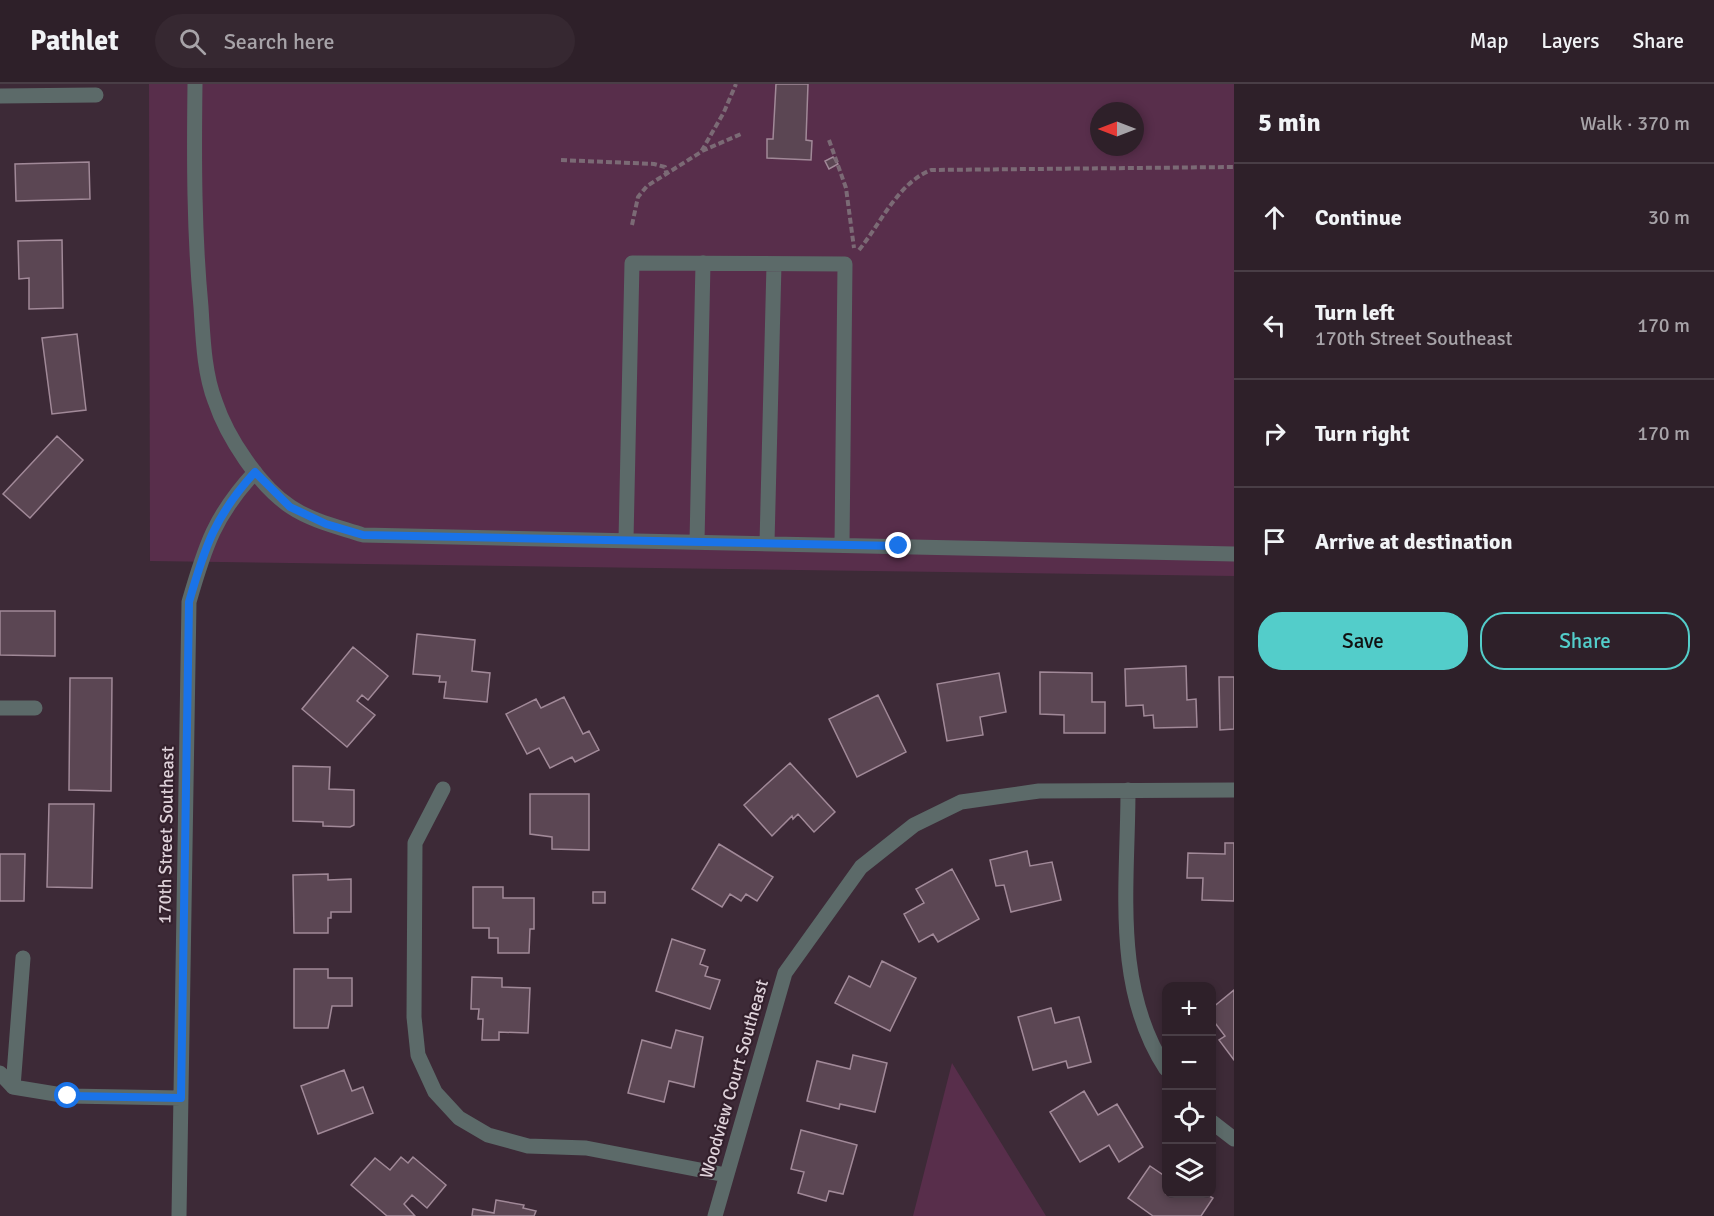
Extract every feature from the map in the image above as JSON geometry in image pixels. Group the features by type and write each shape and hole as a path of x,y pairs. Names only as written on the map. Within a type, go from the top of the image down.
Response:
{"street":[{"path":"195,84 193,178 198,280 207,362 214,399 228,436 255,472 290,507 326,524 363,535 1234,554"},
{"path":"0,96 96,95"},
{"path":"626,540 632,263 845,264 842,545"},
{"path":"697,542 704,263"},
{"path":"768,543 774,264"},
{"name":"170th Street Southeast","path":"179,1216 189,602 206,543 233,496 255,472"},
{"path":"0,708 35,708"},
{"path":"443,789 416,843 414,1017 418,1055 435,1092 459,1118 488,1135 528,1146 586,1148 726,1176"},
{"path":"1128,790 1128,961 1141,1020 1154,1050 1162,1062"},
{"name":"Woodview Court Southeast","path":"715,1216 785,973 861,867 914,825 961,802 1039,791 1234,790"},
{"path":"13,1087 23,958"},
{"path":"0,1073 13,1087 68,1096 181,1098"},
{"path":"1216,1125 1234,1139"}],"path":[{"path":"701,152 724,112 736,84"},
{"path":"632,225 638,197 647,186 701,152 741,134"},
{"path":"829,140 846,188 854,237 853,258 906,187 918,175 931,170 1234,167"},
{"path":"561,160 654,164 665,167 666,172"}],"shaded area":[{"path":"149,84 1234,84 1234,576 150,561"},
{"path":"952,1063 1046,1216 913,1216"}],"building":[{"path":"776,84 808,84 806,140 812,141 811,160 767,158 767,139 773,139"},
{"path":"833,157 838,164 829,169 825,161"},
{"path":"89,162 90,199 16,201 15,164"},
{"path":"62,240 63,308 29,309 29,278 19,279 18,241"},
{"path":"77,334 86,410 52,414 42,338"},
{"path":"57,436 83,460 30,518 3,494"},
{"path":"0,611 55,611 55,656 0,655"},
{"path":"417,634 475,640 472,671 490,673 487,702 444,698 446,682 439,682 440,676 413,674"},
{"path":"353,647 388,676 368,700 362,695 357,701 375,715 347,747 302,709"},
{"path":"1186,666 1187,700 1196,699 1197,727 1154,728 1153,715 1144,716 1143,705 1126,706 1125,669"},
{"path":"1040,672 1092,673 1092,702 1105,702 1105,733 1064,733 1064,715 1040,714"},
{"path":"999,673 1006,712 980,717 983,735 947,741 937,684"},
{"path":"1219,677 1234,677 1234,729 1220,730"},
{"path":"70,678 112,678 111,791 69,790"},
{"path":"878,695 906,752 857,777 829,719"},
{"path":"564,697 583,734 589,731 599,750 575,762 572,757 550,768 539,748 527,754 506,714 536,699 541,708"},
{"path":"790,763 835,812 814,832 798,814 793,819 792,816 772,836 744,805"},
{"path":"293,766 330,767 329,789 354,790 354,825 350,827 323,826 323,822 293,821"},
{"path":"530,794 589,794 589,850 552,849 552,837 530,834"},
{"path":"49,804 94,804 92,888 47,887"},
{"path":"1225,843 1234,843 1234,901 1202,900 1203,878 1187,878 1188,853 1225,854"},
{"path":"719,844 773,877 757,901 746,894 741,901 730,894 722,907 692,889"},
{"path":"1027,851 1030,866 1052,862 1061,900 1011,912 1004,885 996,886 990,860"},
{"path":"0,854 25,854 24,901 0,901"},
{"path":"952,869 979,919 938,942 933,934 919,942 904,914 924,903 916,889"},
{"path":"328,874 328,880 351,879 351,912 331,912 331,918 328,918 328,933 294,933 293,875"},
{"path":"473,887 503,887 503,898 534,898 534,929 530,929 529,953 498,953 498,938 489,938 489,928 473,928"},
{"path":"593,892 605,892 605,903 593,903"},
{"path":"672,939 705,950 700,964 708,967 705,976 720,980 710,1009 656,991"},
{"path":"882,961 916,978 890,1031 835,1003 849,976 870,987"},
{"path":"294,969 328,969 328,978 352,978 352,1006 332,1006 328,1028 294,1028"},
{"path":"472,977 502,978 502,987 530,988 528,1033 499,1032 499,1040 482,1040 483,1019 478,1019 479,1009 471,1009"},
{"path":"1234,990 1234,1060 1219,1040 1225,1036 1216,1024 1216,1005"},
{"path":"1051,1008 1055,1023 1079,1017 1091,1062 1068,1068 1066,1061 1033,1070 1018,1017"},
{"path":"676,1030 703,1037 694,1087 669,1081 664,1102 628,1093 642,1040 671,1048"},
{"path":"853,1055 887,1063 875,1112 840,1104 839,1109 807,1101 817,1061 850,1069"},
{"path":"344,1070 352,1091 363,1087 373,1113 318,1134 301,1086"},
{"path":"1084,1091 1098,1115 1117,1104 1143,1147 1119,1162 1109,1145 1080,1162 1050,1112"},
{"path":"801,1130 857,1145 843,1194 829,1191 826,1201 798,1193 804,1172 791,1169"},
{"path":"401,1157 408,1163 413,1157 446,1185 427,1208 412,1195 404,1204 415,1216 387,1216 351,1185 375,1158 390,1170"},
{"path":"1150,1166 1162,1174 1162,1198 1213,1198 1201,1216 1153,1216 1128,1198"},
{"path":"496,1200 524,1205 523,1208 536,1211 534,1216 472,1216 473,1209 494,1213"}],"route":[{"path":"68,1096 181,1098 189,602 206,543 233,496 255,472 290,507 326,524 363,535 899,546"}]}
